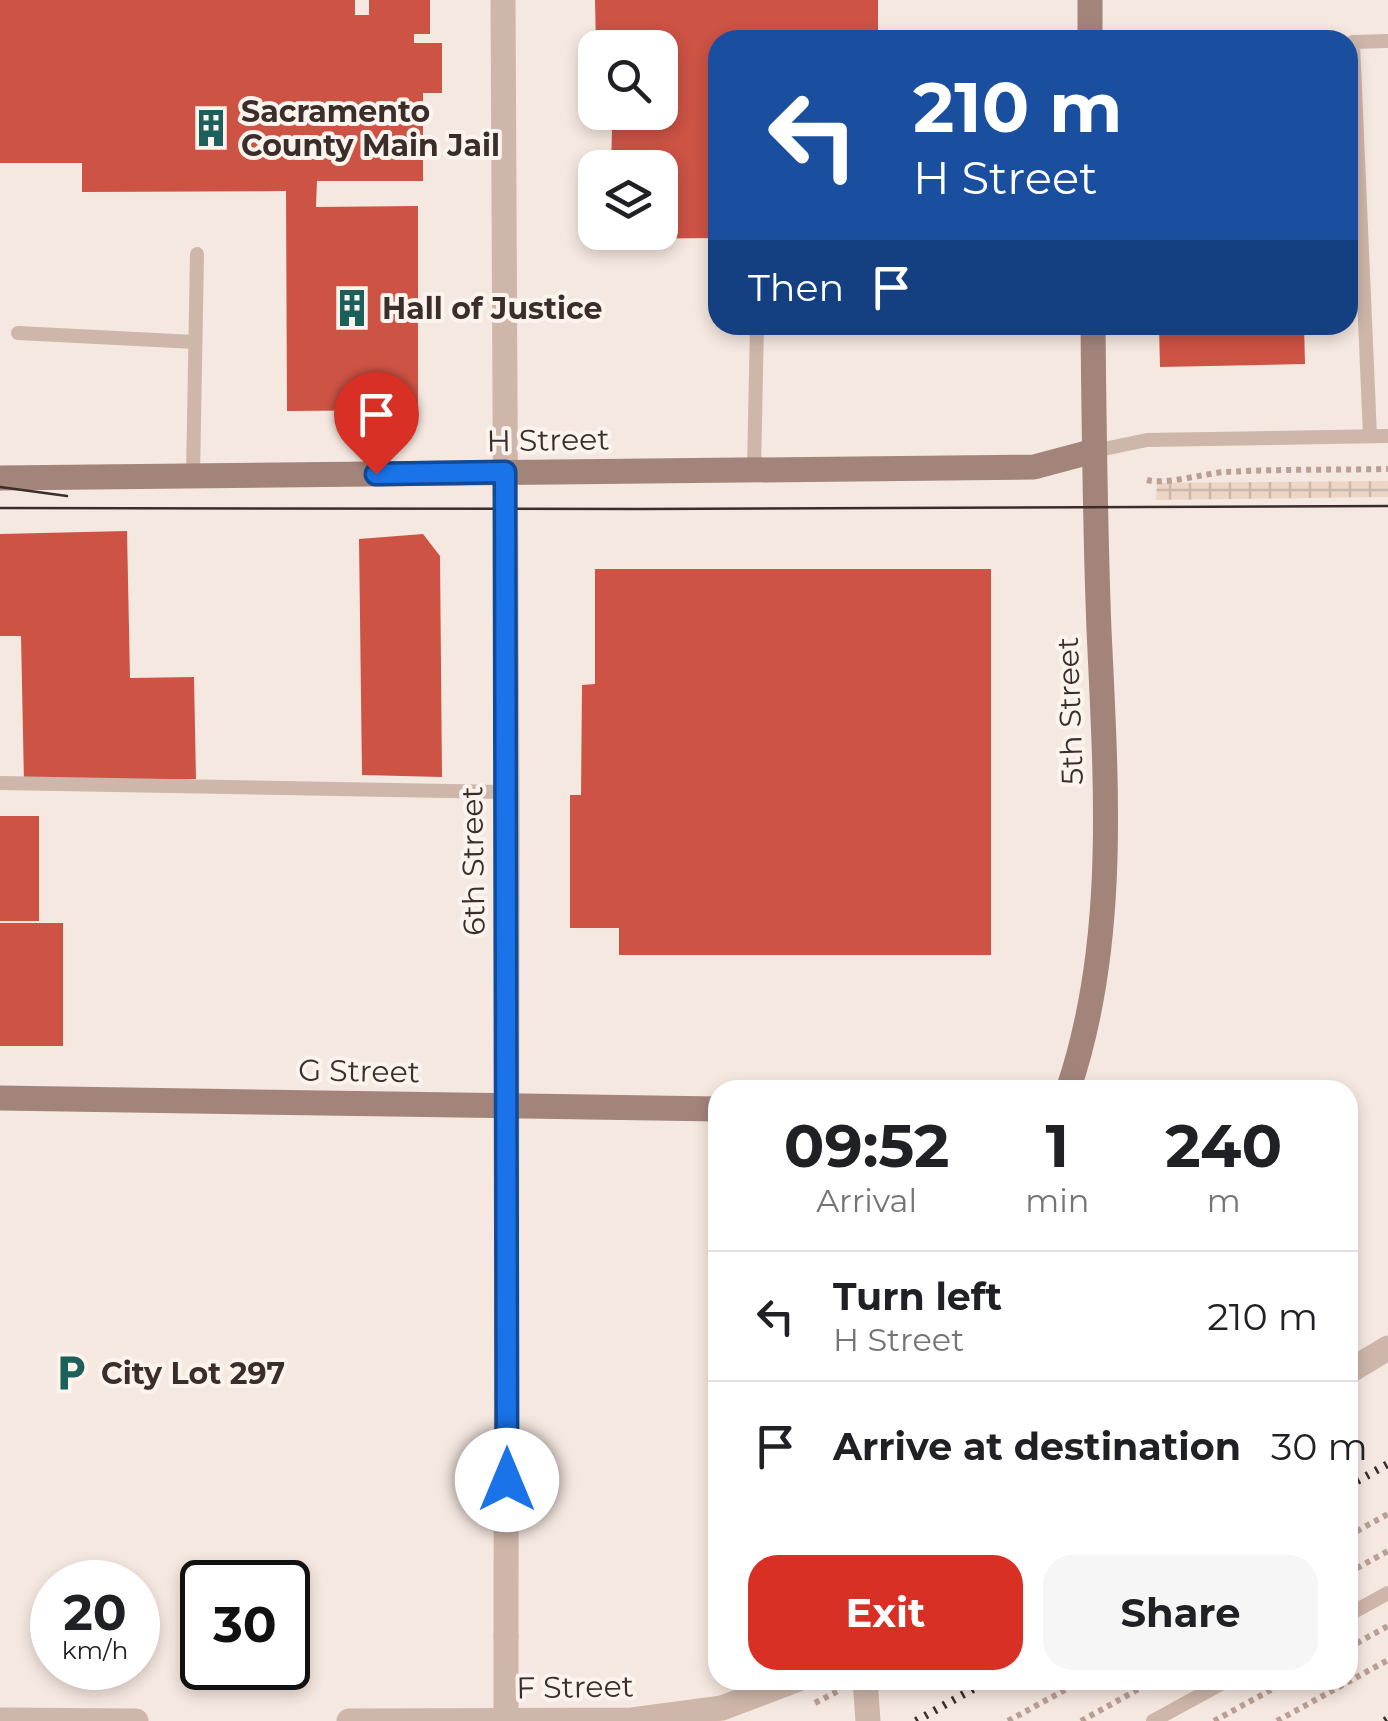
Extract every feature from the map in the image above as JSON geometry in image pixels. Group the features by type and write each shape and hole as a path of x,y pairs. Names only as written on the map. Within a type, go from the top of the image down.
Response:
{"main road":[{"path":"1090,0 1090,30"},
{"name":"5th Street","path":"1071,1080 1093,990 1107,822 1093,335"},
{"name":"H Street","path":"0,478 1034,467 1094,450"},
{"name":"G Street","path":"0,1098 708,1109"}],"street":[{"name":"6th Street","path":"503,0 508,1105 506,1721"},
{"path":"1358,1366 1388,1348"},
{"name":"F Street","path":"349,1721 632,1720 722,1708 770,1690"},
{"path":"866,1690 868,1721"},
{"path":"0,1720 136,1721"}],"lane":[{"path":"1358,42 1388,42"},
{"path":"1358,165 1370,436"},
{"path":"192,476 198,254"},
{"path":"18,333 195,342"},
{"path":"754,469 757,335"},
{"path":"1094,450 1147,440 1388,436"},
{"path":"0,783 504,792"},
{"path":"1358,1610 1388,1594"},
{"path":"1153,1721 1210,1690"}],"path":[{"path":"1147,480 1157,483 1228,472 1388,469"},
{"path":"1358,1530 1388,1514"},
{"path":"1358,1568 1388,1551"},
{"path":"1358,1642 1388,1626"},
{"path":"1358,1676 1388,1660"},
{"path":"1008,1721 1064,1690"},
{"path":"1081,1721 1137,1690"},
{"path":"1214,1721 1271,1690"},
{"path":"1277,1721 1333,1690"}],"shaded area":[{"path":"1388,481 1388,497 1156,500 1157,483"}],"building":[{"name":"Sacramento County Main Jail","path":"0,0 355,0 355,15 369,15 369,0 430,0 430,34 414,34 414,43 442,43 442,93 423,93 423,181 317,181 316,207 418,206 418,410 287,411 286,191 82,192 82,163 0,163"},
{"path":"595,0 878,0 878,30 708,30 708,238 678,238 678,150 611,150 612,130 678,130 678,30 596,30"},
{"path":"1159,335 1304,335 1305,364 1160,367"},
{"path":"127,531 130,678 194,677 196,779 24,783 21,636 0,636 0,534"},
{"path":"423,534 440,556 442,777 362,775 359,539"},
{"path":"595,569 991,569 991,955 619,955 619,928 570,928 570,795 581,795 582,685 595,684"},
{"path":"0,816 39,816 39,921 0,921"},
{"path":"0,923 63,923 63,1046 0,1046"}],"tram line":[{"path":"0,487 67,496"},
{"path":"0,508 1388,506"}],"railway":[{"path":"1358,1480 1388,1464"},
{"path":"916,1721 971,1690"}],"place":[{"name":"Sacramento County Main Jail","path":"211,128"},
{"name":"Hall of Justice","path":"352,308"},
{"name":"City Lot 297","path":"71,1373"}],"route":[{"path":"376,474 505,472 507,1480"}]}
